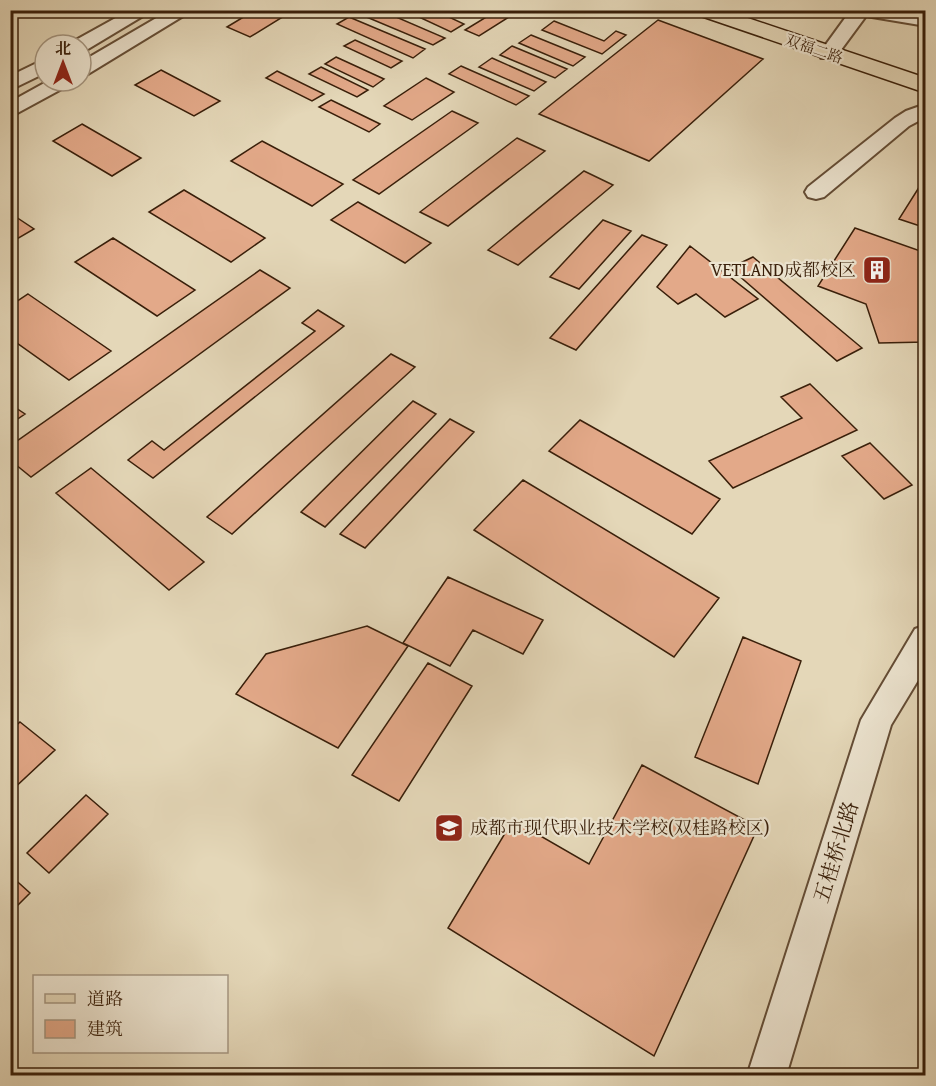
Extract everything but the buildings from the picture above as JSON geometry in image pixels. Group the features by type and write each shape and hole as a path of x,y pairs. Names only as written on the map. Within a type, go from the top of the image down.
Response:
{"main road":[{"name":"双福二路","path":"702,10 832,48 926,71"},
{"name":"双福二路","path":"746,10 926,86"}],"street":[{"path":"93,38 144,10"},
{"path":"93,63 184,10"},
{"path":"832,48 862,10 926,21"},
{"path":"10,84 33,72"},
{"path":"10,111 41,93"},
{"path":"816,192 902,122 926,110"},
{"name":"五桂桥北路","path":"766,1076 877,720 926,638"}],"place":[{"name":"VETLAND成都校区","path":"877,270"},
{"name":"成都市现代职业技术学校(双桂路校区)","path":"449,828"}]}
